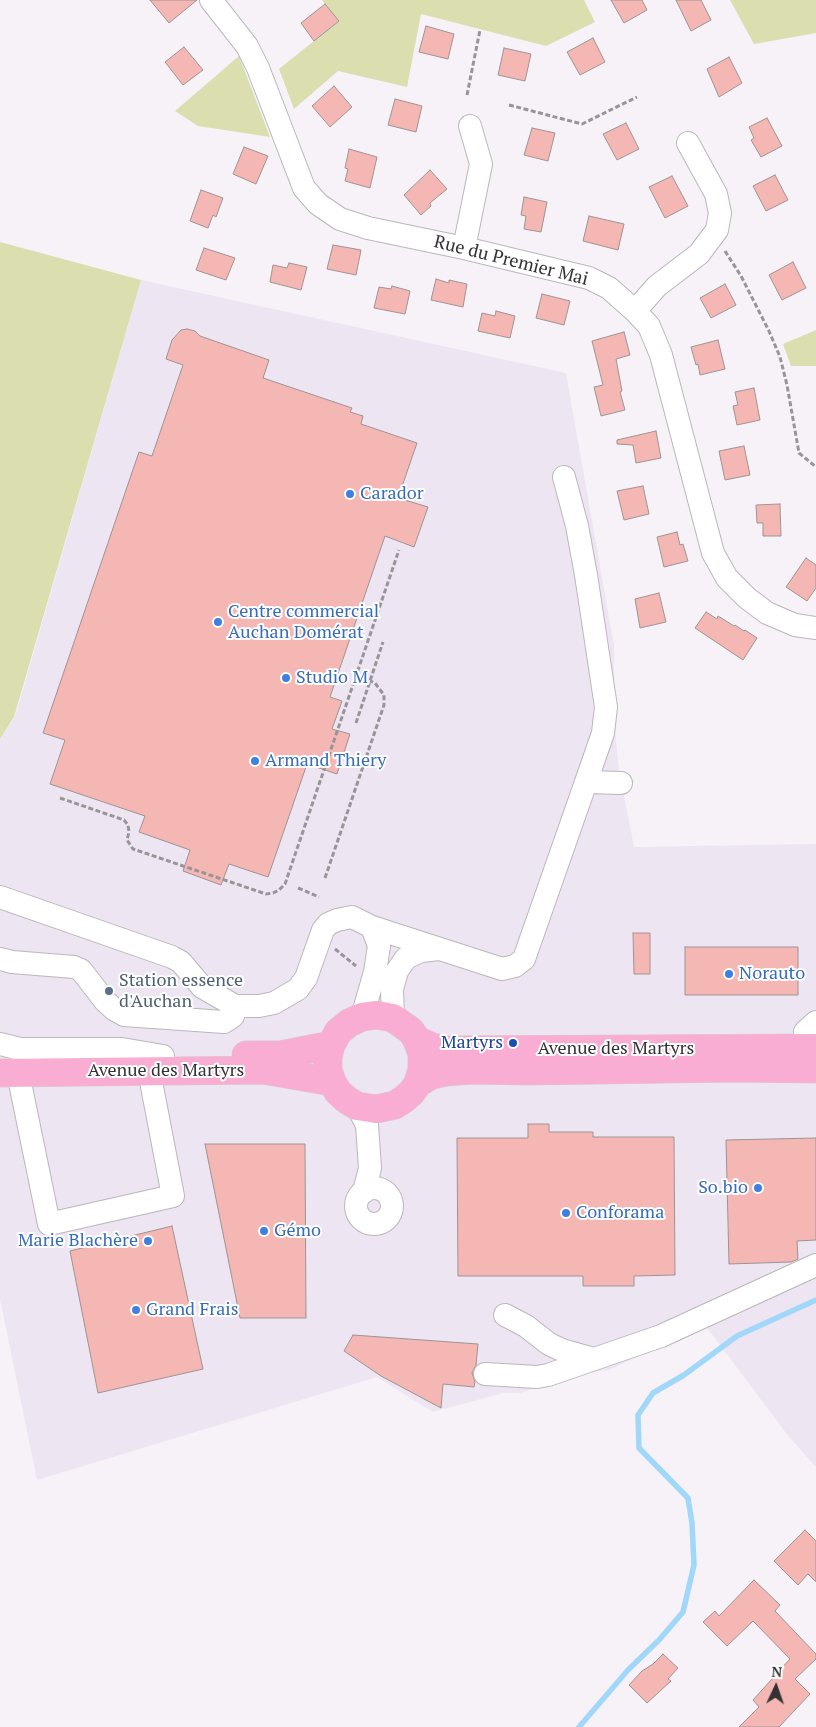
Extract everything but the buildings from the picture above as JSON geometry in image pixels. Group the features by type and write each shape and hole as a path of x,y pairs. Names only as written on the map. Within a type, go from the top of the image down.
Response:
{"main road":[{"path":"378,1015 393,1018 411,1031 417,1040 422,1054 422,1069 418,1083 412,1092 395,1105 376,1109 357,1106 346,1100 332,1082 328,1070 328,1057 331,1045 338,1032 362,1016 378,1015"},
{"name":"Avenue des Martyrs","path":"417,1040 432,1047 448,1050 812,1055"},
{"name":"Avenue des Martyrs","path":"6,1068 156,1064 280,1055 331,1045"},
{"name":"Avenue des Martyrs","path":"418,1083 432,1075 472,1070 736,1068 812,1055"},
{"name":"Avenue des Martyrs","path":"156,1064 263,1070 332,1082"}],"street":[{"name":"Rue du Premier Mai","path":"211,0 247,46 258,68 304,188 318,204 340,219 368,228 464,248 588,278 609,288 635,311 649,326 661,355 713,552 727,578 747,598 767,613 795,625 816,628"},
{"path":"464,248 481,164 470,126"},
{"path":"635,311 657,286 699,254 717,230 720,213 716,194 688,144"},
{"path":"0,897 172,957 181,962 202,987 235,1006 259,1006 274,1003 298,989 306,978 323,930 328,924 336,920 352,918 372,927 502,969 515,966 524,959 603,733 606,707 586,575 577,526 564,477"},
{"path":"586,782 621,783"},
{"path":"362,1016 375,972 379,946 372,927"},
{"path":"393,1018 392,989 397,971 406,958 421,951 440,949"},
{"path":"4,962 74,967 81,970 105,1001 114,1010 124,1015 224,1022 233,1016 235,1006"},
{"path":"812,1055 805,1032 816,1022"},
{"path":"0,1044 20,1049 122,1049 156,1064 173,1196 49,1224 6,1068"},
{"path":"357,1106 367,1125 372,1191 378,1161 379,1135 383,1120 395,1105"},
{"path":"485,1374 537,1377 594,1359 661,1336 816,1265"},
{"path":"505,1315 526,1326 549,1344 562,1350 594,1359"}],"path":[{"path":"467,94 480,30"},
{"path":"509,105 582,124 637,97"},
{"path":"713,237 725,250 741,276 769,331 780,357 787,385 799,453 816,467"},
{"path":"60,798 124,820 128,825 129,832 126,840 133,849 266,894 279,890 285,884 398,550"},
{"path":"356,723 383,642"},
{"path":"325,878 384,704 384,695 370,681"},
{"path":"298,888 319,897"},
{"path":"332,946 359,968"}],"shaded area":[{"path":"141,280 566,373 614,646 614,720 619,771 634,847 816,844 816,1467 789,1437 705,1325 609,1370 583,1373 520,1393 503,1393 433,1412 377,1377 37,1480 0,1299 0,739 15,717"}],"green space":[{"path":"322,0 584,0 595,22 546,46 421,14 407,87 338,71 294,109 279,69 339,21"},
{"path":"730,0 816,0 816,33 754,44"},
{"path":"239,56 270,137 198,126 175,111"},
{"path":"0,242 141,280 14,717 0,739"},
{"path":"816,330 816,366 791,366 783,344"}],"waterway":[{"path":"579,1727 628,1670 659,1640 683,1612 694,1565 692,1523 688,1498 639,1448 638,1415 653,1393 684,1375 737,1336 816,1300"}],"place":[{"name":"Carador","path":"350,494"},
{"name":"Centre commercial Auchan Domérat","path":"218,622"},
{"name":"Studio M","path":"286,678"},
{"name":"Armand Thiery","path":"255,761"},
{"name":"Norauto","path":"729,974"},
{"name":"Station essence d'Auchan","path":"109,991"},
{"name":"Martyrs","path":"513,1043"},
{"name":"So.bio","path":"758,1188"},
{"name":"Conforama","path":"566,1213"},
{"name":"Gémo","path":"264,1231"},
{"name":"Marie Blachère","path":"148,1241"},
{"name":"Grand Frais","path":"136,1310"}]}
